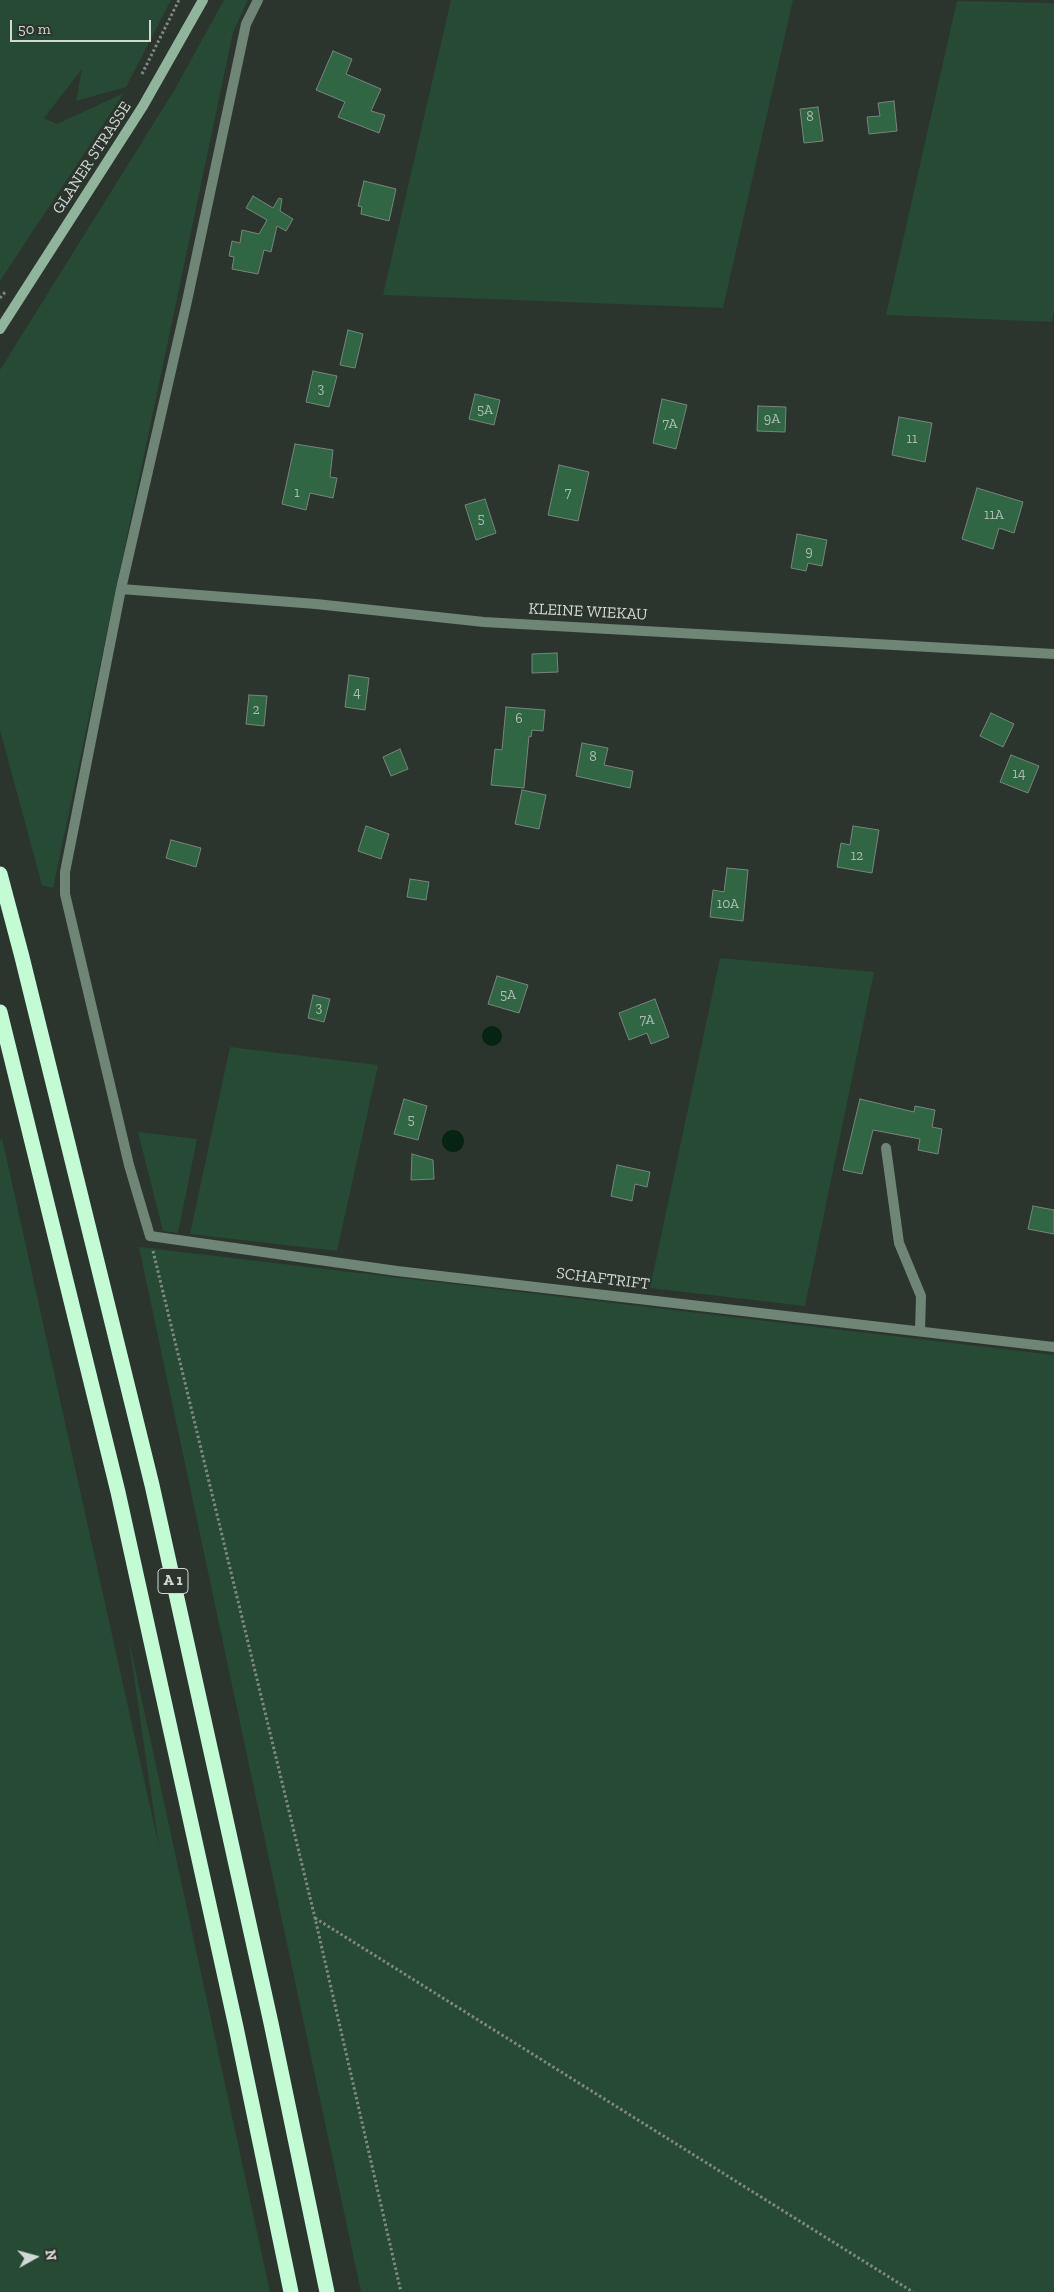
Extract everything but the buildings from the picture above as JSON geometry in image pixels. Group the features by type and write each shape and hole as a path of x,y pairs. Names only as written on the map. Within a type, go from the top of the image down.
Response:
{"highway":[{"name":"A 1","path":"0,874 152,1484 271,2023 327,2292"},
{"name":"A 1","path":"0,1012 120,1502 236,2027 291,2292"}],"street":[{"name":"GLANER STRASSE","path":"0,329 143,106 204,0"},
{"path":"150,1236 129,1165 64,894 65,872 121,589 187,302 246,24 258,0"},
{"name":"KLEINE WIEKAU","path":"121,589 316,604 484,622 1054,654"},
{"path":"886,1148 899,1242 921,1296 920,1331"},
{"name":"SCHAFTRIFT","path":"150,1236 397,1271 1054,1347"}],"path":[{"path":"142,76 179,0"},
{"path":"0,298 10,285"},
{"path":"150,1236 315,1918 401,2292"},
{"path":"315,1918 912,2292"}],"shaded area":[{"path":"0,0 171,0 126,87 76,101 82,69 44,118 57,124 124,93 0,281"},
{"path":"224,0 248,0 233,32 53,888 42,885 0,730 0,370 175,89"},
{"path":"451,0 793,0 723,308 383,295"},
{"path":"957,1 1054,3 1054,311 1052,322 886,315"},
{"path":"720,958 874,972 805,1306 650,1288"},
{"path":"492,1026 499,1029 502,1036 499,1043 492,1046 485,1043 482,1036 485,1029"},
{"path":"230,1047 378,1065 337,1251 190,1234"},
{"path":"453,1130 461,1133 464,1141 461,1149 453,1152 445,1149 442,1141 445,1133"},
{"path":"138,1132 197,1139 178,1233 163,1231"},
{"path":"2,1138 159,1847 128,1636 270,2292 0,2292 0,1141"},
{"path":"139,1247 1054,1355 1054,2292 361,2292"}]}
